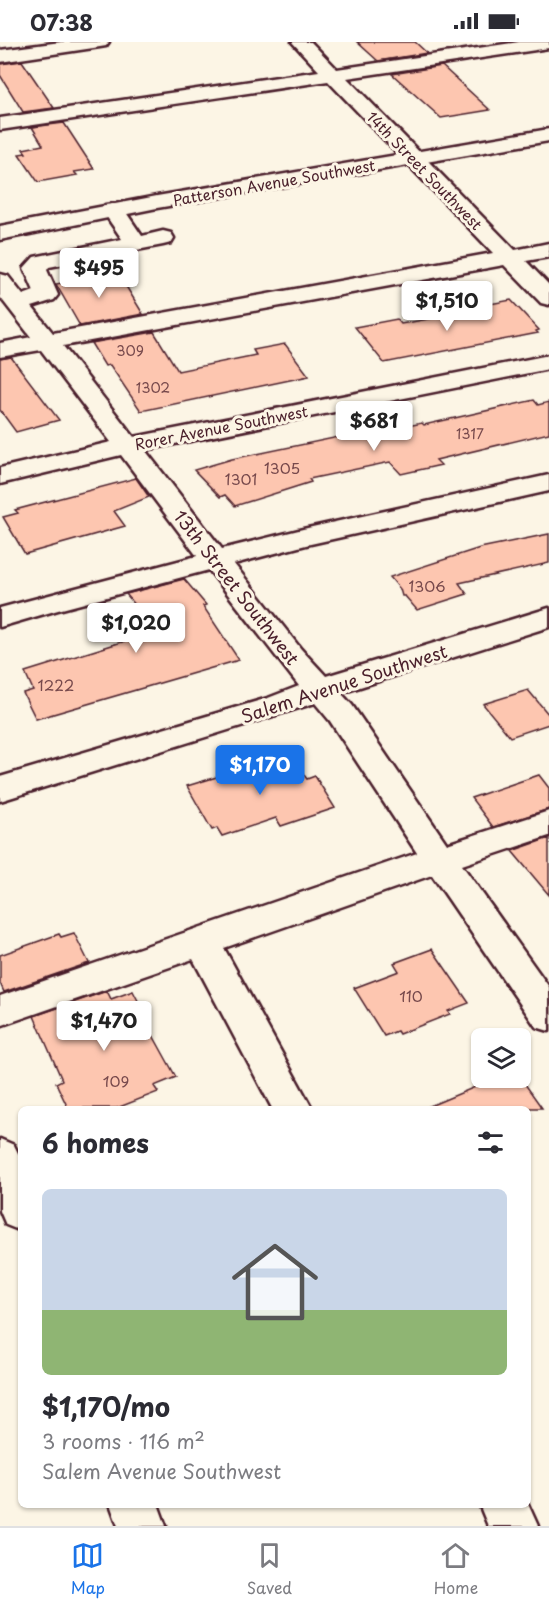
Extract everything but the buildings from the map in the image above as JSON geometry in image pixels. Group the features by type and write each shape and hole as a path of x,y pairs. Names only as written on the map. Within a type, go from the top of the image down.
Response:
{"street":[{"path":"0,56 100,42"},
{"name":"14th Street Southwest","path":"301,42 549,298"},
{"path":"0,124 549,43"},
{"name":"Patterson Avenue Southwest","path":"0,233 157,202 549,135"},
{"path":"0,219 107,201 157,202"},
{"path":"113,210 136,243"},
{"path":"56,222 79,254"},
{"path":"17,304 46,296 46,291 36,275 35,268 42,262 163,238"},
{"path":"0,350 549,250"},
{"name":"13th Street Southwest","path":"0,281 290,656 341,712 439,859 549,1016"},
{"name":"Rorer Avenue Southwest","path":"0,476 126,446 549,362"},
{"path":"0,618 48,603 303,537 549,483"},
{"name":"Salem Avenue Southwest","path":"0,789 279,705 549,617"},
{"path":"0,1011 549,823"},
{"path":"202,942 291,1106"},
{"path":"0,1157 18,1204"},
{"path":"135,1508 142,1526"},
{"path":"504,1508 514,1526"}]}
